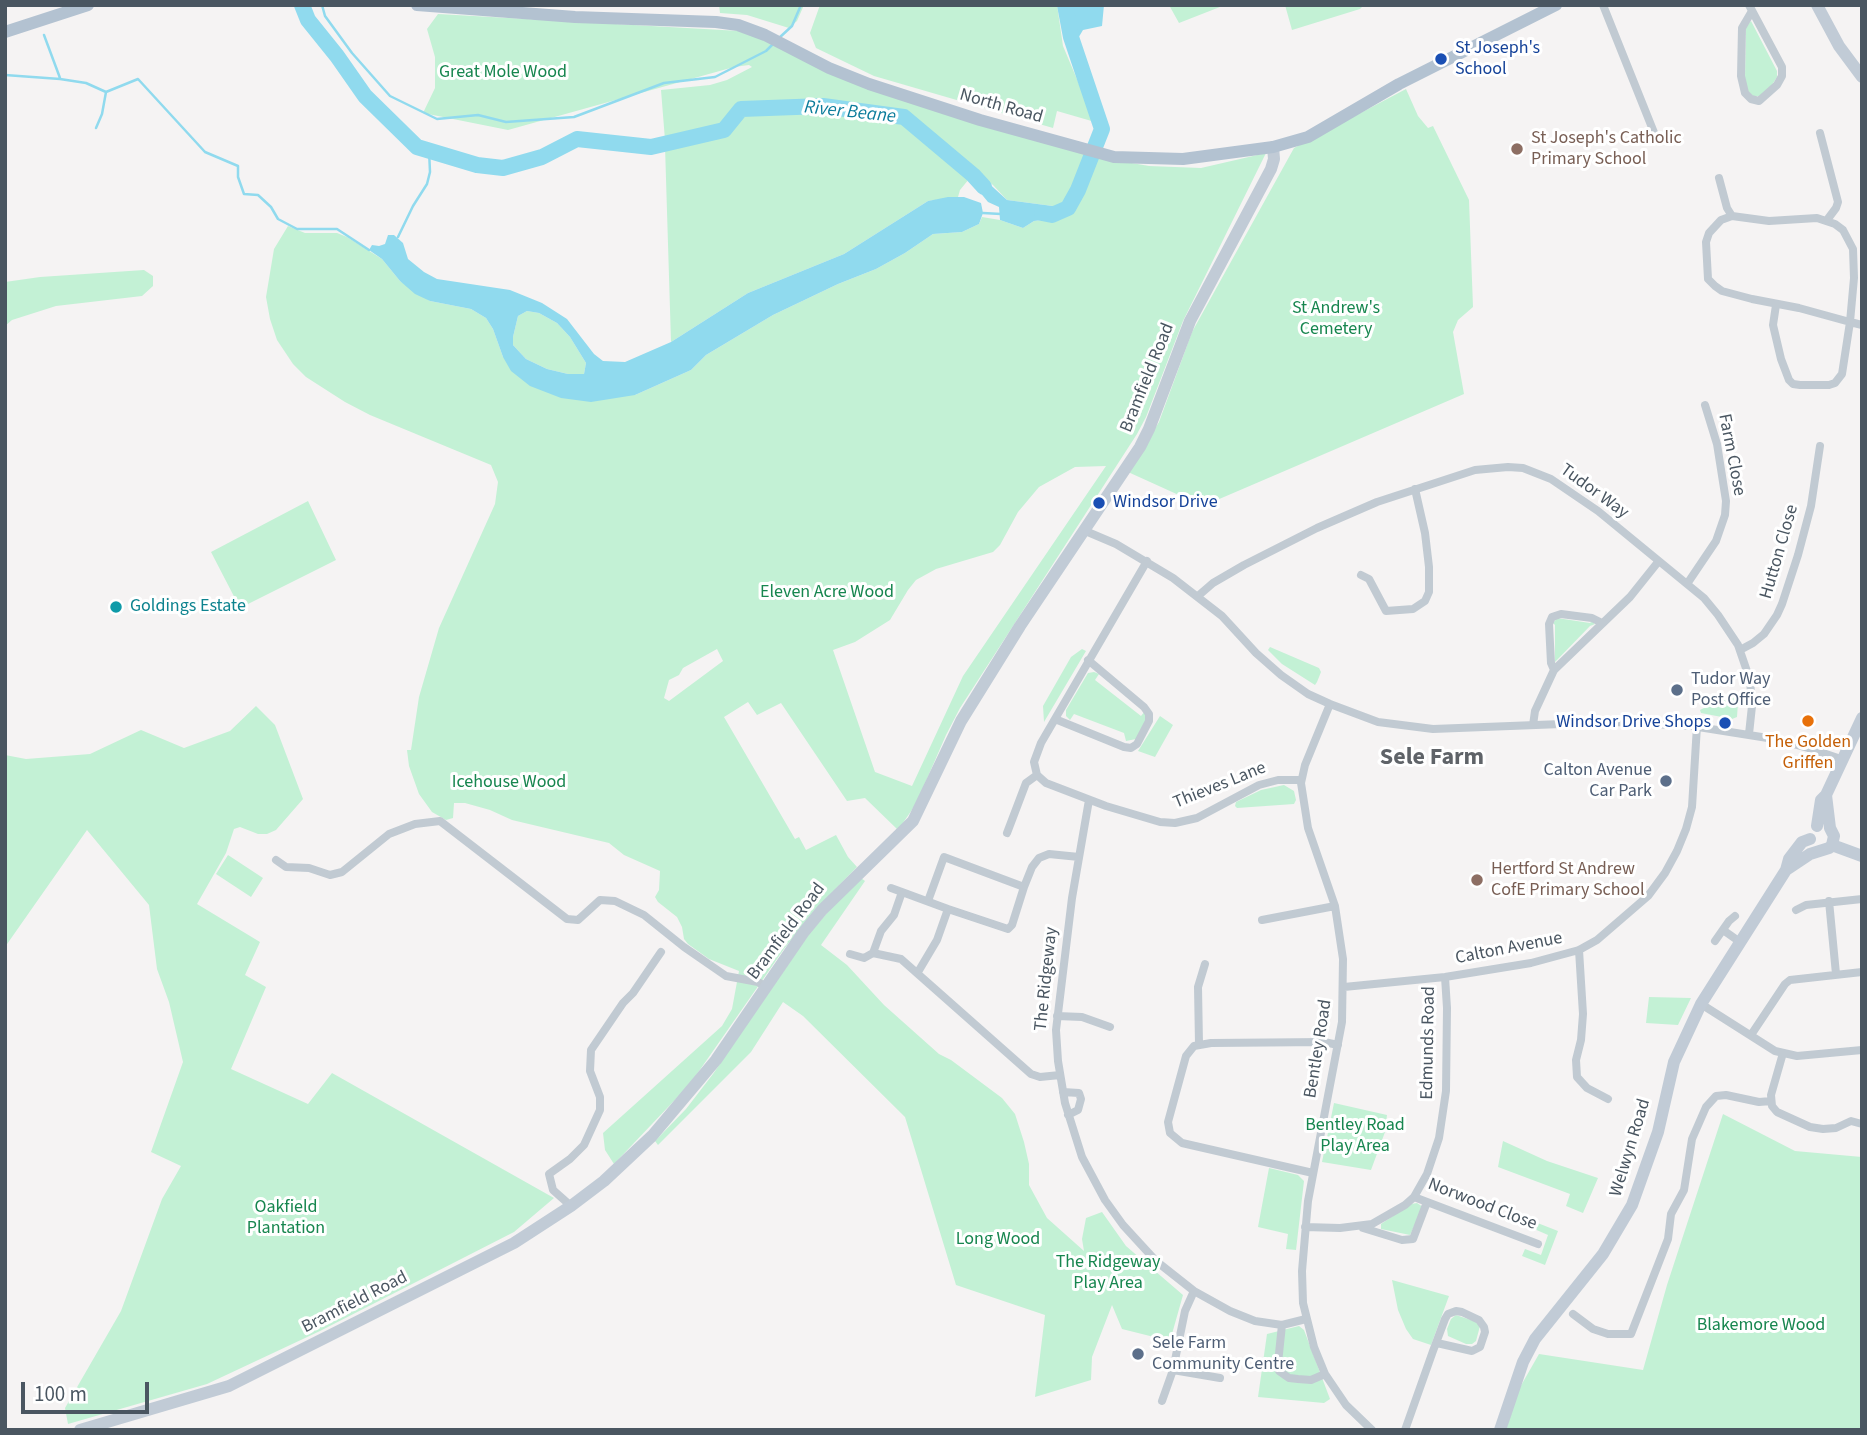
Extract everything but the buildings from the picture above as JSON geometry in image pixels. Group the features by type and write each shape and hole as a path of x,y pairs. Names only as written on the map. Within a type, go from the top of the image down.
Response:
{"main road":[{"path":"5,32 88,5"},
{"name":"North Road","path":"417,5 575,17 738,24 829,68 869,84 980,120 1126,159 1182,159 1273,147 1308,137 1399,84 1556,5"}],"street":[{"path":"1603,5 1657,140"},
{"path":"1817,5 1843,52 1862,77"},
{"path":"1750,8 1782,67 1782,76 1777,85 1759,101 1751,99 1742,85 1742,28 1750,8"},
{"path":"1820,133 1838,202 1827,220"},
{"name":"Bramfield Road","path":"80,1430 229,1386 514,1243 604,1181 652,1136 716,1060 822,910 913,821 961,721 1149,429 1190,321 1273,163 1273,147"},
{"path":"1719,178 1727,208 1732,216"},
{"path":"1776,305 1773,321 1779,351 1786,375 1793,384 1829,385 1839,379 1850,322 1854,278 1853,249 1843,230 1827,220 1817,218 1769,221 1732,216 1721,220 1709,233 1705,254 1708,279 1714,286 1723,291 1776,305 1798,308 1850,322 1862,325"},
{"name":"Farm Close","path":"1687,584 1716,541 1725,514 1726,501 1717,444 1705,405"},
{"name":"Hutton Close","path":"1740,650 1764,634 1782,604 1808,518 1820,446"},
{"name":"Tudor Way","path":"1198,596 1224,576 1286,543 1368,506 1489,467 1535,472 1568,489 1687,584 1718,615 1740,650 1752,690 1749,734"},
{"path":"1362,575 1369,579 1383,609 1387,611 1413,609 1424,601 1429,592 1428,559 1415,489"},
{"path":"1083,530 1147,561 1198,596 1222,616 1259,656 1308,694 1378,722 1461,729 1613,722 1697,726 1808,747 1841,760"},
{"path":"1007,833 1026,783 1037,775 1035,757 1088,660 1147,561"},
{"path":"1533,725 1535,712 1553,670 1640,586 1658,562"},
{"path":"1553,670 1550,663 1549,624 1552,617 1562,614 1592,618 1602,623"},
{"path":"1055,719 1131,748 1149,721 1149,714 1144,707 1088,660"},
{"name":"Bentley Road","path":"1330,704 1301,780 1308,828 1335,906 1344,986 1338,1045 1313,1173 1303,1271 1306,1319 1325,1374 1346,1405 1372,1430"},
{"path":"1823,827 1826,795 1862,718"},
{"name":"Calton Avenue","path":"1344,986 1445,977 1531,963 1579,950 1598,940 1648,896 1671,862 1686,829 1692,807 1697,726"},
{"name":"Thieves Lane","path":"1037,775 1046,783 1127,814 1175,823 1197,818 1248,790 1271,781 1301,780"},
{"name":"The Ridgeway","path":"1089,800 1057,1016 1056,1045 1068,1115 1086,1164 1114,1213 1156,1261 1194,1291 1245,1318 1282,1325 1306,1319"},
{"path":"276,860 286,867 309,868 330,875 342,872 390,834 415,824 440,821 567,919 578,920 600,900 615,901 653,920 684,947 726,976 758,982 766,987"},
{"path":"1823,827 1834,836 1829,848 1819,850 1815,848 1810,834 1823,827"},
{"name":"Welwyn Road","path":"1500,1430 1523,1362 1535,1339 1603,1254 1632,1205 1658,1132 1674,1062 1700,1004 1786,870 1789,859 1802,842 1810,839"},
{"path":"1832,845 1862,856"},
{"name":"Welwyn Road","path":"1786,870 1819,850"},
{"path":"891,888 1008,929 1012,925 1032,867 1039,858 1049,854 1079,857"},
{"path":"928,901 944,857 1024,887"},
{"path":"873,953 881,931 894,915 902,892"},
{"path":"1796,910 1806,905 1829,901 1862,899"},
{"path":"1829,901 1836,974"},
{"path":"1262,920 1335,906"},
{"path":"918,972 937,940 948,909"},
{"path":"1715,942 1735,916"},
{"path":"1723,930 1740,942"},
{"path":"1579,950 1583,1014 1576,1060 1577,1077 1587,1088 1608,1098"},
{"path":"571,1206 553,1190 549,1174 570,1159 583,1145 600,1110 600,1097 590,1071 591,1050 661,952"},
{"path":"850,954 864,958 873,953 898,957 1031,1074 1040,1077 1060,1074"},
{"path":"1199,1044 1198,987 1205,964"},
{"path":"1751,1035 1785,984 1790,981 1862,972"},
{"name":"Edmunds Road","path":"1306,1227 1358,1227 1372,1224 1396,1212 1414,1196 1432,1163 1443,1116 1447,1063 1445,977"},
{"path":"1700,1004 1775,1051 1797,1056 1862,1049"},
{"path":"1057,1016 1082,1017 1110,1027"},
{"path":"1313,1173 1182,1143 1173,1138 1168,1122 1188,1052 1199,1044 1324,1042 1338,1045"},
{"path":"1783,1053 1770,1101 1777,1112 1810,1127 1836,1128 1851,1121 1862,1124"},
{"path":"1063,1092 1079,1093 1081,1099 1078,1110 1068,1115"},
{"path":"1573,1314 1593,1329 1608,1334 1631,1334 1668,1239 1671,1214 1684,1190 1692,1139 1706,1107 1716,1096 1734,1095 1759,1102 1770,1101"},
{"name":"Norwood Close","path":"1414,1196 1538,1244"},
{"path":"1358,1227 1402,1240 1413,1239 1427,1202"},
{"path":"1162,1401 1174,1370 1185,1311 1194,1291"},
{"path":"1405,1430 1445,1319 1451,1312 1462,1312 1479,1320 1484,1327 1480,1347 1472,1351 1437,1343"},
{"path":"1282,1325 1279,1371 1298,1380 1311,1380 1325,1374"},
{"path":"1174,1370 1220,1378"}],"green space":[{"path":"719,5 804,5 797,21 789,28 747,15 720,13"},
{"path":"820,5 1057,5 1063,46 1095,122 1057,111 1053,128 874,76 816,48 810,33"},
{"path":"1169,5 1225,5 1179,23"},
{"path":"1285,5 1364,5 1360,9 1292,30"},
{"path":"438,14 740,31 759,35 827,71 1103,158 1149,166 1201,168 1266,153 1183,321 1137,434 960,708 916,804 898,830 865,798 847,801 781,703 757,715 748,702 724,717 795,839 799,837 806,850 836,835 857,867 814,911 784,949 690,1084 614,1164 605,1150 603,1133 722,1026 732,1009 739,971 709,959 684,939 677,917 655,897 659,890 660,871 624,855 609,843 512,820 465,803 454,803 453,818 446,820 432,812 419,794 409,766 407,750 411,750 419,697 439,628 495,504 498,482 491,465 370,415 306,377 293,364 277,340 266,297 274,249 288,226 305,233 337,233 347,237 382,259 400,281 430,301 471,309 486,318 503,357 635,395 691,370 706,355 773,315 876,269 933,234 962,232 979,224 982,217 1023,228 1034,221 1058,218 1073,209 1085,180 1080,184 1076,182 1060,207 1007,200 993,185 911,119 883,109 817,102 742,105 722,127 665,140 661,90 710,85 727,80 752,67 749,65 508,130 423,113 435,88 435,57 427,29","holes":["1106,466 963,676 912,786 875,772 833,650 855,642 890,620 916,580 936,569 993,552 1000,545 1018,512 1039,487 1075,467","717,649 723,661 669,701 664,698 669,680 679,675 683,668"]},
{"path":"1751,21 1777,71 1772,85 1761,96 1753,96 1747,90 1745,78 1746,27"},
{"name":"St Andrew's Cemetery","path":"1406,89 1418,116 1428,128 1433,126 1469,200 1473,307 1458,320 1453,332 1464,394 1203,506 1128,472 1159,422 1192,332 1294,148"},
{"path":"808,110 903,122 969,179 958,197 928,201 844,254 748,293 671,342 665,146 720,137 743,115"},
{"path":"144,270 153,276 153,286 142,296 56,306 12,320 5,326 5,282"},
{"path":"527,311 539,313 557,323 570,337 586,363 584,374 568,374 547,369 526,359 513,345 518,316"},
{"path":"308,501 336,560 240,608 211,552"},
{"path":"1557,618 1590,623 1592,621 1595,624 1555,662 1553,623"},
{"path":"1270,647 1319,668 1321,672 1315,685 1282,664 1268,650"},
{"path":"1082,649 1086,651 1044,722 1043,706 1071,657"},
{"path":"1088,673 1099,674 1095,680 1141,716 1145,711 1148,718 1136,739 1126,741 1124,733 1074,714 1070,720 1066,716 1066,710"},
{"path":"1733,697 1738,702 1737,717 1732,719 1701,713 1700,710 1704,708"},
{"name":"Oakfield Plantation","path":"256,706 275,725 303,799 276,830 267,834 258,834 240,827 234,829 226,853 197,904 260,942 245,975 266,987 231,1069 308,1104 332,1073 554,1198 514,1232 320,1331 207,1384 68,1424 65,1408 121,1311 162,1199 181,1166 151,1152 183,1062 169,1002 157,969 149,905 87,830 5,947 5,755 26,759 90,754 141,730 184,748 230,731"},
{"path":"1160,716 1173,725 1155,757 1138,751"},
{"path":"1284,785 1294,791 1294,804 1235,806 1236,802 1261,790"},
{"path":"228,855 263,878 251,897 216,874"},
{"name":"Long Wood","path":"861,878 865,881 821,945 847,965 884,1005 939,1054 1002,1098 1015,1114 1029,1164 1029,1185 1047,1218 1084,1251 1082,1239 1086,1218 1102,1212 1126,1246 1183,1295 1170,1341 1122,1329 1112,1305 1092,1357 1091,1380 1035,1397 1045,1315 956,1285 905,1117 803,1016 783,1002 751,1052 658,1145 655,1141 686,1109 713,1074 809,934"},
{"path":"1649,997 1691,998 1678,1025 1646,1023"},
{"name":"Bentley Road Play Area","path":"1334,1103 1387,1115 1385,1132 1371,1170 1322,1162"},
{"name":"Blakemore Wood","path":"1723,1114 1795,1151 1862,1157 1862,1430 1506,1430 1519,1389 1539,1354 1643,1370 1667,1285"},
{"path":"1503,1141 1547,1161 1598,1178 1583,1213 1566,1206 1570,1194 1498,1167"},
{"path":"1269,1168 1298,1175 1304,1181 1296,1250 1286,1249 1288,1234 1258,1227"},
{"path":"1417,1203 1423,1207 1410,1235 1381,1229 1381,1224 1411,1204"},
{"path":"1535,1222 1558,1231 1545,1265 1522,1256 1525,1249 1541,1255 1548,1235 1532,1228"},
{"path":"1392,1280 1449,1296 1431,1345 1413,1339 1406,1329 1398,1310"},
{"path":"1456,1315 1477,1322 1480,1326 1476,1341 1472,1344 1448,1336 1447,1329"},
{"path":"1299,1326 1304,1330 1330,1399 1324,1403 1258,1397 1267,1334"}],"water":[{"path":"1062,5 1104,5 1102,26 1083,30 1077,40 1067,40"},
{"path":"972,168 1007,200 1060,207 1064,214 1058,218 1034,221 1023,228 1000,220 999,207 988,202 969,179"},
{"path":"964,197 981,203 983,213 979,224 962,232 933,234 876,269 773,315 706,355 691,370 635,395 591,402 561,398 530,386 511,371 486,318 471,309 430,301 415,294 382,259 369,250 372,245 385,244 388,235 394,235 403,243 408,259 424,272 437,279 510,290 542,303 567,319 594,354 603,361 625,362 671,342 748,293 844,254 928,201","holes":["527,311 539,313 557,323 570,337 586,363 584,374 568,374 547,369 526,359 513,345 518,316"]}],"waterway":[{"name":"River Beane","path":"302,5 308,20 365,96 417,147 477,165 503,168 542,157 577,139 651,147 724,130 741,109 823,106 904,117 984,187"},
{"path":"322,5 325,16 352,53 390,96 437,119 478,115 506,122 574,117 664,83 715,77 766,51 772,45"},
{"path":"779,38 792,26 801,5"},
{"name":"River Beane","path":"1042,213 1052,215 1068,208 1102,129 1071,37 1065,5"},
{"path":"44,35 60,78"},
{"path":"5,75 86,83 106,92 138,79 205,152 238,166 238,177 244,194 258,195 271,207 278,219 297,229 337,229 369,250"},
{"path":"96,128 106,92"},
{"path":"398,237 427,184 430,172 429,150"},
{"path":"983,213 1001,214"}],"place":[{"name":"St Joseph's School","path":"1441,59"},
{"name":"St Joseph's Catholic Primary School","path":"1517,149"},
{"name":"Windsor Drive","path":"1099,503"},
{"name":"Goldings Estate","path":"116,607"},
{"name":"Tudor Way Post Office","path":"1677,690"},
{"name":"The Golden Griffen","path":"1808,721"},
{"name":"Windsor Drive Shops","path":"1725,723"},
{"name":"Calton Avenue Car Park","path":"1666,781"},
{"name":"Hertford St Andrew CofE Primary School","path":"1477,880"},
{"name":"Sele Farm Community Centre","path":"1138,1354"}],"district":[{"name":"Sele Farm","path":"1432,759"}],"park label":[{"name":"Great Mole Wood","path":"503,73"},
{"name":"Eleven Acre Wood","path":"827,593"},
{"name":"Icehouse Wood","path":"509,783"},
{"name":"The Ridgeway Play Area","path":"1108,1273"}]}
